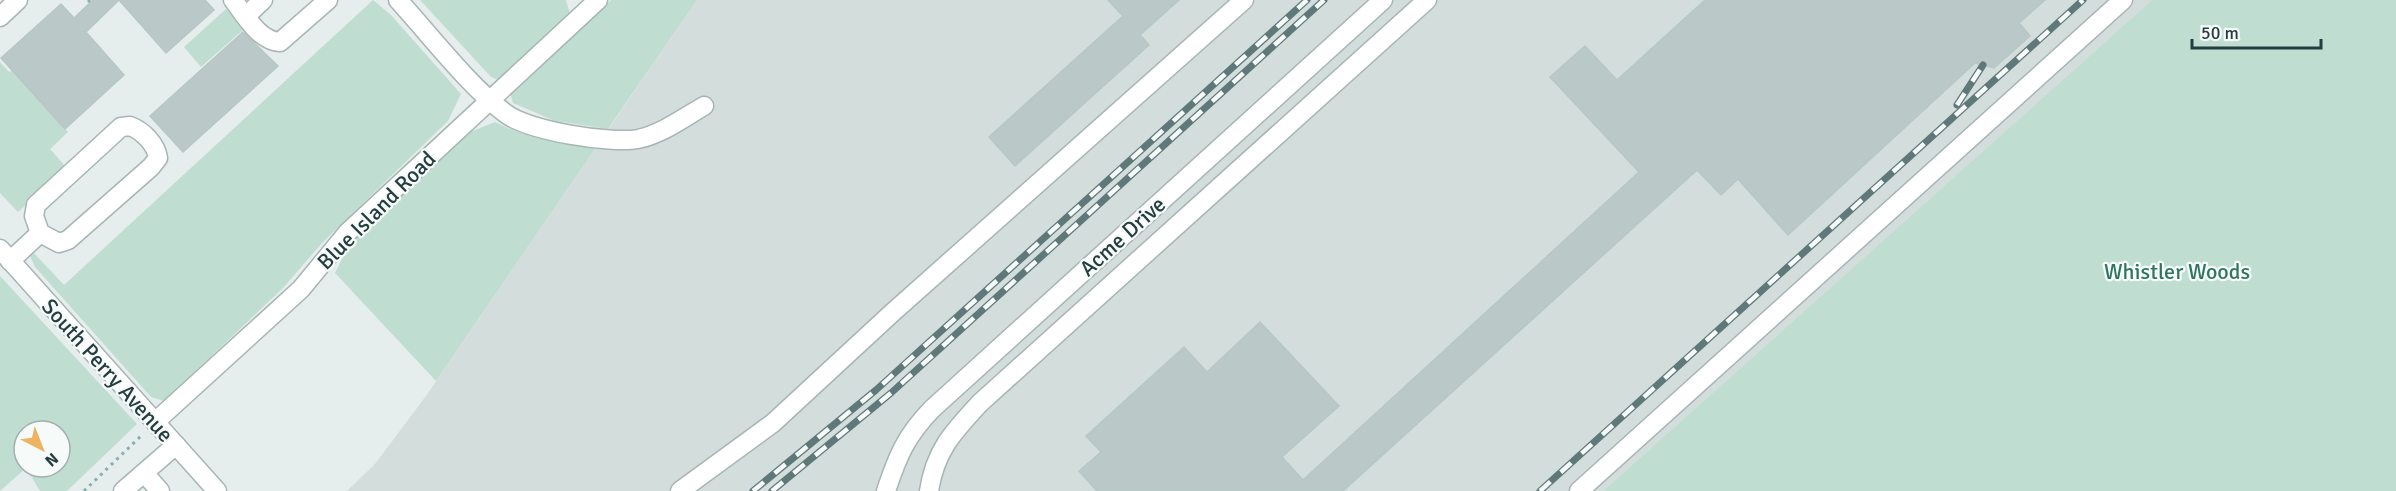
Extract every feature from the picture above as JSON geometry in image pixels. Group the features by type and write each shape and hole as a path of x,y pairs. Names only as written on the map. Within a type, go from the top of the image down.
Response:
{"street":[{"path":"0,17 18,0"},
{"path":"233,0 262,36 271,42 280,42 328,0"},
{"path":"246,16 263,0"},
{"path":"398,0 489,99 506,115 522,123 579,135 637,139 658,133 704,106"},
{"name":"Blue Island Road","path":"155,422 301,289 348,232 598,0"},
{"path":"680,491 773,423 892,313 1244,0"},
{"name":"Acme Drive","path":"886,491 898,453 910,431 932,409 1383,0"},
{"path":"929,491 932,471 940,450 980,402 1427,0"},
{"path":"1579,491 2123,0"},
{"path":"130,126 140,130 157,150 158,158 151,167 68,240 59,243 40,233 34,216 36,205 121,128 130,126"},
{"path":"5,255 40,233"},
{"name":"South Perry Avenue","path":"5,255 216,491"},
{"path":"123,491 176,445"},
{"path":"144,473 160,491"}],"path":[{"path":"84,491 155,422"}],"shaded area":[{"path":"697,0 2152,0 1603,491 347,491 375,464 426,396"}],"green space":[{"path":"373,0 391,15 461,94 448,121 323,242 283,288 164,401 151,397 35,267 30,256 33,252 64,285"},
{"path":"420,0 566,0 570,14 561,28 498,80 491,77"},
{"path":"611,0 697,0 608,129 555,121 513,103 510,92"},
{"name":"Whistler Woods","path":"2152,0 2396,0 2396,491 1603,491"},
{"path":"226,9 244,29 201,67 184,47"},
{"path":"0,62 9,72 12,70 68,132 50,149 67,168 18,212 0,193"},
{"path":"495,122 544,140 597,146 436,381 335,273 352,239 465,134"},
{"path":"0,276 137,424 67,491 40,491 33,479 72,479 72,419 12,419 14,479 0,491"}],"building":[{"path":"93,0 119,0 86,32 124,75 65,129 1,58 61,4 74,18"},
{"path":"119,0 205,0 214,10 166,53"},
{"path":"1108,0 1179,0 1140,35 1149,45 1015,166 989,137 1123,16"},
{"path":"1705,0 2045,0 2019,23 2030,36 1994,68 1975,63 1788,235 1738,179 1721,195 1697,170 1343,491 1097,491 1079,471 1101,452 1086,436 1184,347 1207,372 1260,322 1339,406 1282,457 1303,480 1639,172 1550,77 1585,46 1617,80"},
{"path":"243,32 278,66 183,152 150,116"}],"railway":[{"path":"753,491 876,390 1307,0"},
{"path":"772,491 891,393 1324,0"},
{"path":"1540,491 2083,0"},
{"path":"1957,105 1983,65"}]}
